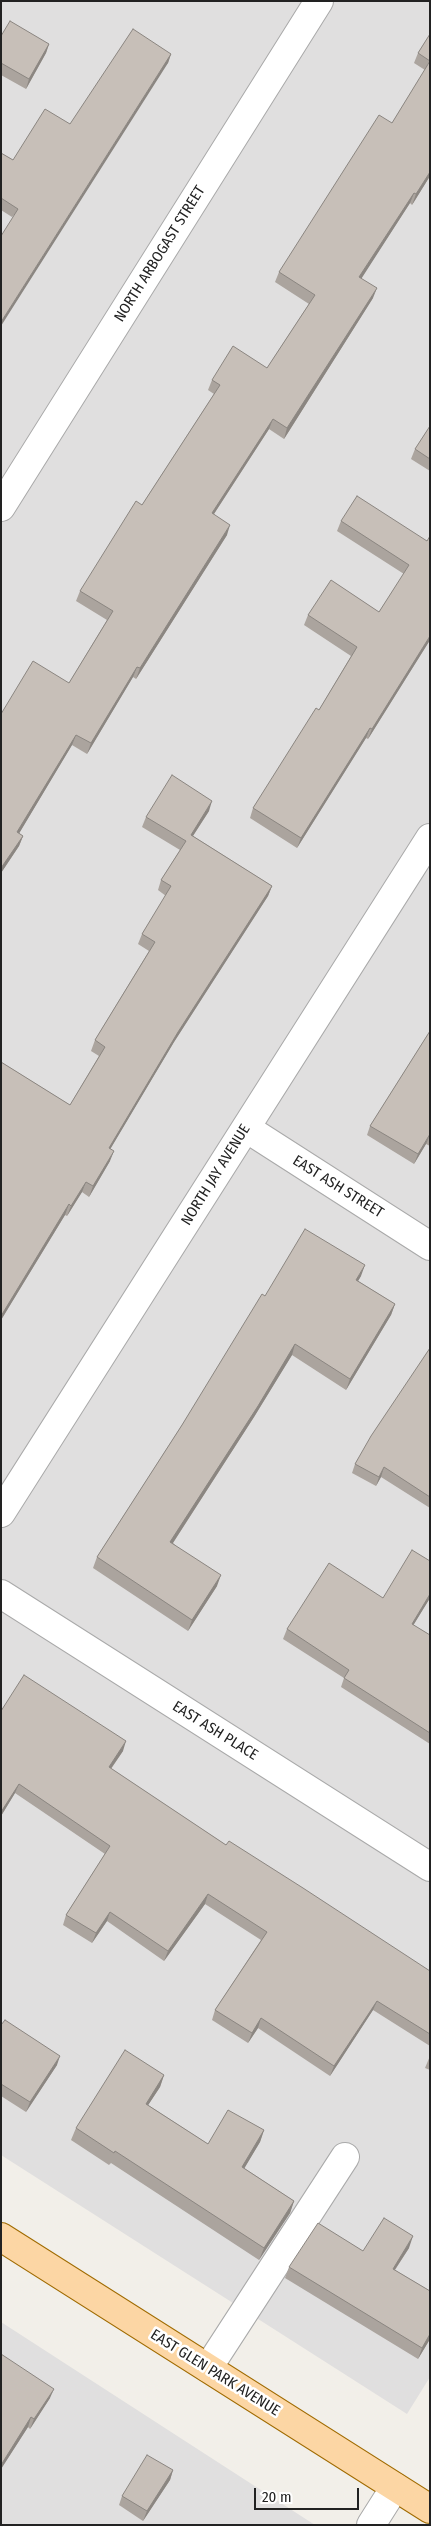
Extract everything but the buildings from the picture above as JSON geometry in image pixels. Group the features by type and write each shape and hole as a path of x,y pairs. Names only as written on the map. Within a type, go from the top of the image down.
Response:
{"main road":[{"name":"EAST GLEN PARK AVENUE","path":"1,2237 430,2509"}],"street":[{"name":"NORTH ARBOGAST STREET","path":"1,507 318,1"},
{"name":"NORTH JAY AVENUE","path":"1,1513 430,838"},
{"name":"EAST ASH STREET","path":"246,1128 430,1246"},
{"name":"EAST ASH PLACE","path":"1,1594 430,1867"},
{"path":"208,2368 345,2157"},
{"path":"371,2525 395,2487"}],"shaded area":[{"path":"1,1 430,1 430,2377 407,2414 1,2155"},
{"path":"1,2322 315,2525 1,2525"}]}
